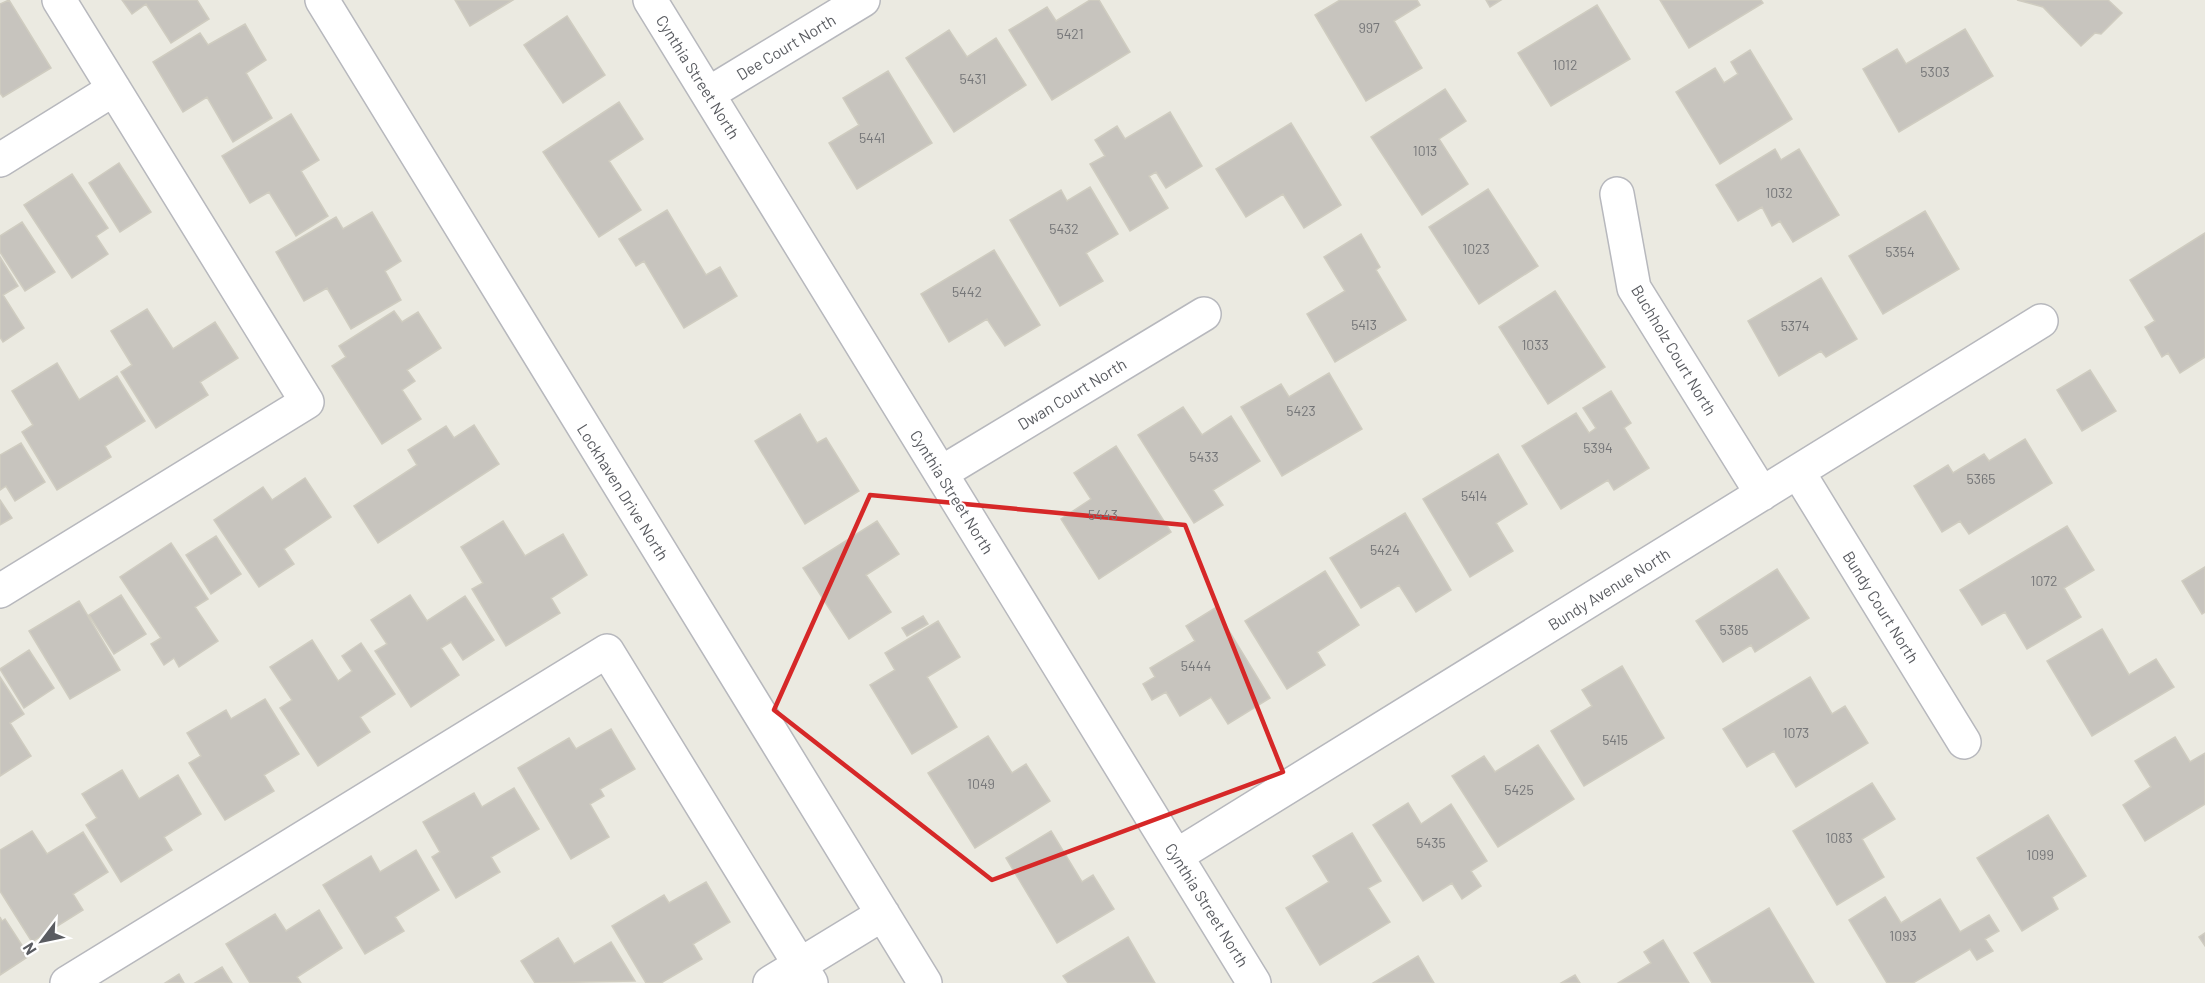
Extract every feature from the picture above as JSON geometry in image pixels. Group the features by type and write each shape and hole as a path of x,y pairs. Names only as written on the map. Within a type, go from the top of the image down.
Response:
{"street":[{"path":"0,591 307,402 59,0"},
{"name":"Lockhaven Drive North","path":"322,0 925,983"},
{"name":"Cynthia Street North","path":"650,0 1254,983"},
{"name":"Dee Court North","path":"708,94 864,0"},
{"path":"0,160 114,89"},
{"name":"Buchholz Court North","path":"1617,194 1634,288 1762,494"},
{"name":"Dwan Court North","path":"941,473 1204,314"},
{"name":"Bundy Avenue North","path":"1176,856 2042,321"},
{"name":"Bundy Court North","path":"1798,472 1964,742"},
{"path":"67,983 607,651 806,974"},
{"path":"770,983 806,974 882,914"}],"highlighted area":[{"path":"870,495 1185,525 1283,772 992,880 774,710"}],"building":[{"path":"9,0 51,68 3,97 0,93 0,4"},
{"path":"122,0 197,0 209,19 171,43 146,4 132,14"},
{"path":"455,0 513,0 470,26"},
{"path":"1090,0 1099,0 1130,52 1052,100 1009,30 1047,7 1056,21"},
{"path":"1340,0 1417,0 1420,5 1394,21 1422,68 1366,101 1315,15"},
{"path":"1486,0 1501,0 1490,7"},
{"path":"1660,0 1761,0 1763,3 1689,48"},
{"path":"2017,0 2108,0 2122,13 2101,34 2095,33 2081,46 2043,7"},
{"path":"1597,5 1630,59 1551,106 1518,53"},
{"path":"567,16 605,75 563,103 524,45"},
{"path":"245,24 266,60 246,73 272,118 233,142 207,97 183,112 153,62 200,33 208,45"},
{"path":"1965,29 1993,76 1899,132 1863,69 1897,49 1906,64"},
{"path":"949,30 967,57 996,38 1026,85 954,132 906,58"},
{"path":"1750,50 1792,119 1720,164 1676,92 1715,68 1724,83 1738,74 1731,62"},
{"path":"888,71 932,143 857,189 829,143 859,125 843,98"},
{"path":"1445,89 1466,121 1439,139 1468,184 1422,215 1371,137"},
{"path":"619,102 643,139 609,161 641,210 599,237 543,152"},
{"path":"1170,112 1202,166 1166,188 1156,172 1149,176 1168,208 1130,231 1090,164 1105,156 1095,140 1117,126 1125,139"},
{"path":"291,114 319,160 301,171 328,216 296,236 269,192 250,203 222,156"},
{"path":"1291,123 1341,205 1304,228 1283,194 1246,217 1216,169"},
{"path":"1775,149 1781,160 1799,149 1839,215 1793,242 1780,221 1772,226 1762,207 1738,221 1716,185"},
{"path":"119,163 151,212 120,232 89,183"},
{"path":"72,174 108,228 96,236 108,254 72,278 24,205"},
{"path":"1090,187 1118,234 1086,253 1103,281 1060,306 1010,220 1061,190 1067,201"},
{"path":"1488,189 1538,266 1479,304 1429,227"},
{"path":"667,210 706,275 720,267 737,296 684,328 644,261 636,266 619,239"},
{"path":"1925,211 1959,269 1883,314 1849,256"},
{"path":"372,212 401,261 385,271 401,300 351,329 327,288 304,301 276,252 336,217 343,229"},
{"path":"22,222 55,272 25,291 0,252 0,236"},
{"path":"2205,233 2205,357 2180,373 2168,353 2162,357 2145,327 2155,321 2130,280"},
{"path":"1361,234 1380,267 1376,270 1406,320 1335,362 1307,314 1345,291 1324,257"},
{"path":"994,250 1040,325 1005,346 987,319 949,342 921,294"},
{"path":"0,257 18,286 3,295 24,328 3,342 0,337"},
{"path":"1821,278 1857,339 1826,357 1821,351 1779,376 1748,321"},
{"path":"1555,291 1605,367 1548,404 1499,327"},
{"path":"147,309 173,349 215,322 238,358 200,382 208,395 156,428 121,372 132,365 111,331"},
{"path":"394,311 402,322 418,312 441,348 407,370 415,381 402,390 421,419 382,444 332,366 346,357 339,346"},
{"path":"57,363 79,400 117,376 145,421 105,446 111,457 57,490 22,432 33,425 12,391"},
{"path":"2090,370 2116,411 2082,431 2057,390"},
{"path":"1329,373 1362,429 1282,476 1241,407 1281,384 1289,397"},
{"path":"1611,391 1631,423 1624,428 1649,468 1614,490 1608,480 1561,509 1522,446 1576,413 1589,433 1596,428 1583,408"},
{"path":"1183,407 1202,435 1231,416 1260,461 1213,490 1223,505 1194,523 1138,435"},
{"path":"800,414 817,443 826,438 859,491 805,524 755,441"},
{"path":"474,425 499,464 378,543 354,506 417,465 408,450 446,426 454,438"},
{"path":"2025,439 2052,483 1969,534 1960,521 1942,532 1914,486 1948,465 1953,473 1984,454 1989,461"},
{"path":"21,443 45,482 15,501 6,486 0,490 0,455"},
{"path":"1116,446 1171,532 1099,579 1061,519 1091,499 1074,473"},
{"path":"1498,454 1527,504 1496,523 1513,551 1470,577 1423,499"},
{"path":"305,478 331,517 284,549 294,564 259,587 214,520 263,487 272,500"},
{"path":"0,500 12,518 0,525"},
{"path":"1405,513 1451,590 1416,612 1399,585 1361,608 1330,558"},
{"path":"503,521 525,556 563,534 587,575 551,598 560,613 506,646 472,589 483,583 461,547"},
{"path":"877,521 899,554 866,575 891,612 849,639 803,568"},
{"path":"2067,526 2094,570 2064,588 2081,617 2027,649 2005,612 1982,625 1960,590"},
{"path":"216,536 241,574 211,594 186,555"},
{"path":"171,543 208,599 195,607 218,641 179,667 174,658 164,665 151,644 161,638 120,577"},
{"path":"2205,567 2205,612 2202,614 2182,581"},
{"path":"1777,569 1809,618 1755,652 1751,645 1723,662 1696,621"},
{"path":"1325,571 1359,625 1317,652 1325,665 1287,689 1245,621"},
{"path":"121,595 146,634 114,654 89,615"},
{"path":"410,595 427,621 465,596 494,640 463,660 451,642 441,648 459,675 411,707 375,651 387,644 371,620"},
{"path":"79,601 120,670 70,699 29,631"},
{"path":"1215,608 1270,698 1228,724 1211,697 1180,716 1166,692 1152,700 1143,684 1155,677 1150,668 1195,641 1186,626"},
{"path":"923,616 928,624 907,636 902,628"},
{"path":"938,621 960,657 927,677 957,727 912,754 870,685 895,670 885,653"},
{"path":"2102,629 2129,675 2156,659 2174,687 2092,736 2047,661"},
{"path":"312,640 338,681 352,671 342,656 361,643 395,694 360,717 370,732 318,766 280,708 292,700 270,667"},
{"path":"29,650 54,688 24,708 0,669"},
{"path":"1622,666 1664,738 1584,786 1551,731 1592,706 1582,690"},
{"path":"0,677 24,714 10,723 31,756 0,776"},
{"path":"1810,677 1832,714 1845,706 1868,743 1796,787 1774,751 1747,767 1723,729"},
{"path":"265,699 299,754 264,775 274,791 225,820 189,763 201,756 187,733 226,710 231,719"},
{"path":"611,729 635,769 600,789 604,796 590,804 609,837 571,859 518,768 569,738 576,749"},
{"path":"988,736 1012,773 1026,764 1050,801 975,848 928,773"},
{"path":"2175,737 2190,762 2205,753 2205,804 2145,841 2123,805 2151,787 2135,761"},
{"path":"1538,745 1574,799 1498,847 1452,776 1484,756 1495,772"},
{"path":"122,770 139,799 178,775 201,814 164,837 172,850 121,882 86,825 97,818 82,794"},
{"path":"1872,783 1895,819 1862,839 1884,877 1837,905 1793,831"},
{"path":"514,788 539,829 491,857 500,872 456,898 432,857 440,852 423,822 474,793 482,807"},
{"path":"1408,803 1421,824 1451,804 1487,861 1471,871 1481,886 1462,899 1452,883 1423,901 1373,825"},
{"path":"2048,815 2086,876 2052,897 2058,909 2022,931 1977,858"},
{"path":"32,831 47,854 83,832 108,872 73,894 83,910 32,942 0,891 0,850"},
{"path":"1051,831 1082,882 1093,875 1114,909 1057,943 1006,858"},
{"path":"1352,833 1381,881 1368,888 1390,922 1320,965 1286,908 1329,882 1313,856"},
{"path":"416,850 439,890 395,917 404,931 365,954 323,885 371,856 380,872"},
{"path":"706,882 730,922 693,944 702,959 661,983 646,983 612,926 664,895 669,903"},
{"path":"1885,897 1901,923 1940,899 1960,932 1989,915 1999,931 1985,939 1993,951 1977,960 1970,949 1913,983 1887,983 1849,920"},
{"path":"1769,908 1814,983 1712,983 1694,953"},
{"path":"319,910 342,948 297,977 301,983 250,983 226,944 275,914 286,931"},
{"path":"0,917 2,921 5,919 29,956 0,975"},
{"path":"2205,933 2205,946 2199,937"},
{"path":"1128,937 1155,983 1068,983 1063,976"},
{"path":"558,938 574,964 611,942 635,981 535,983 521,961"},
{"path":"1663,940 1689,983 1618,983 1651,963 1644,952"},
{"path":"1418,956 1434,983 1373,983"},
{"path":"222,967 232,983 195,983"},
{"path":"179,974 184,983 165,983"},
{"path":"1575,975 1580,983 1561,983"}]}
